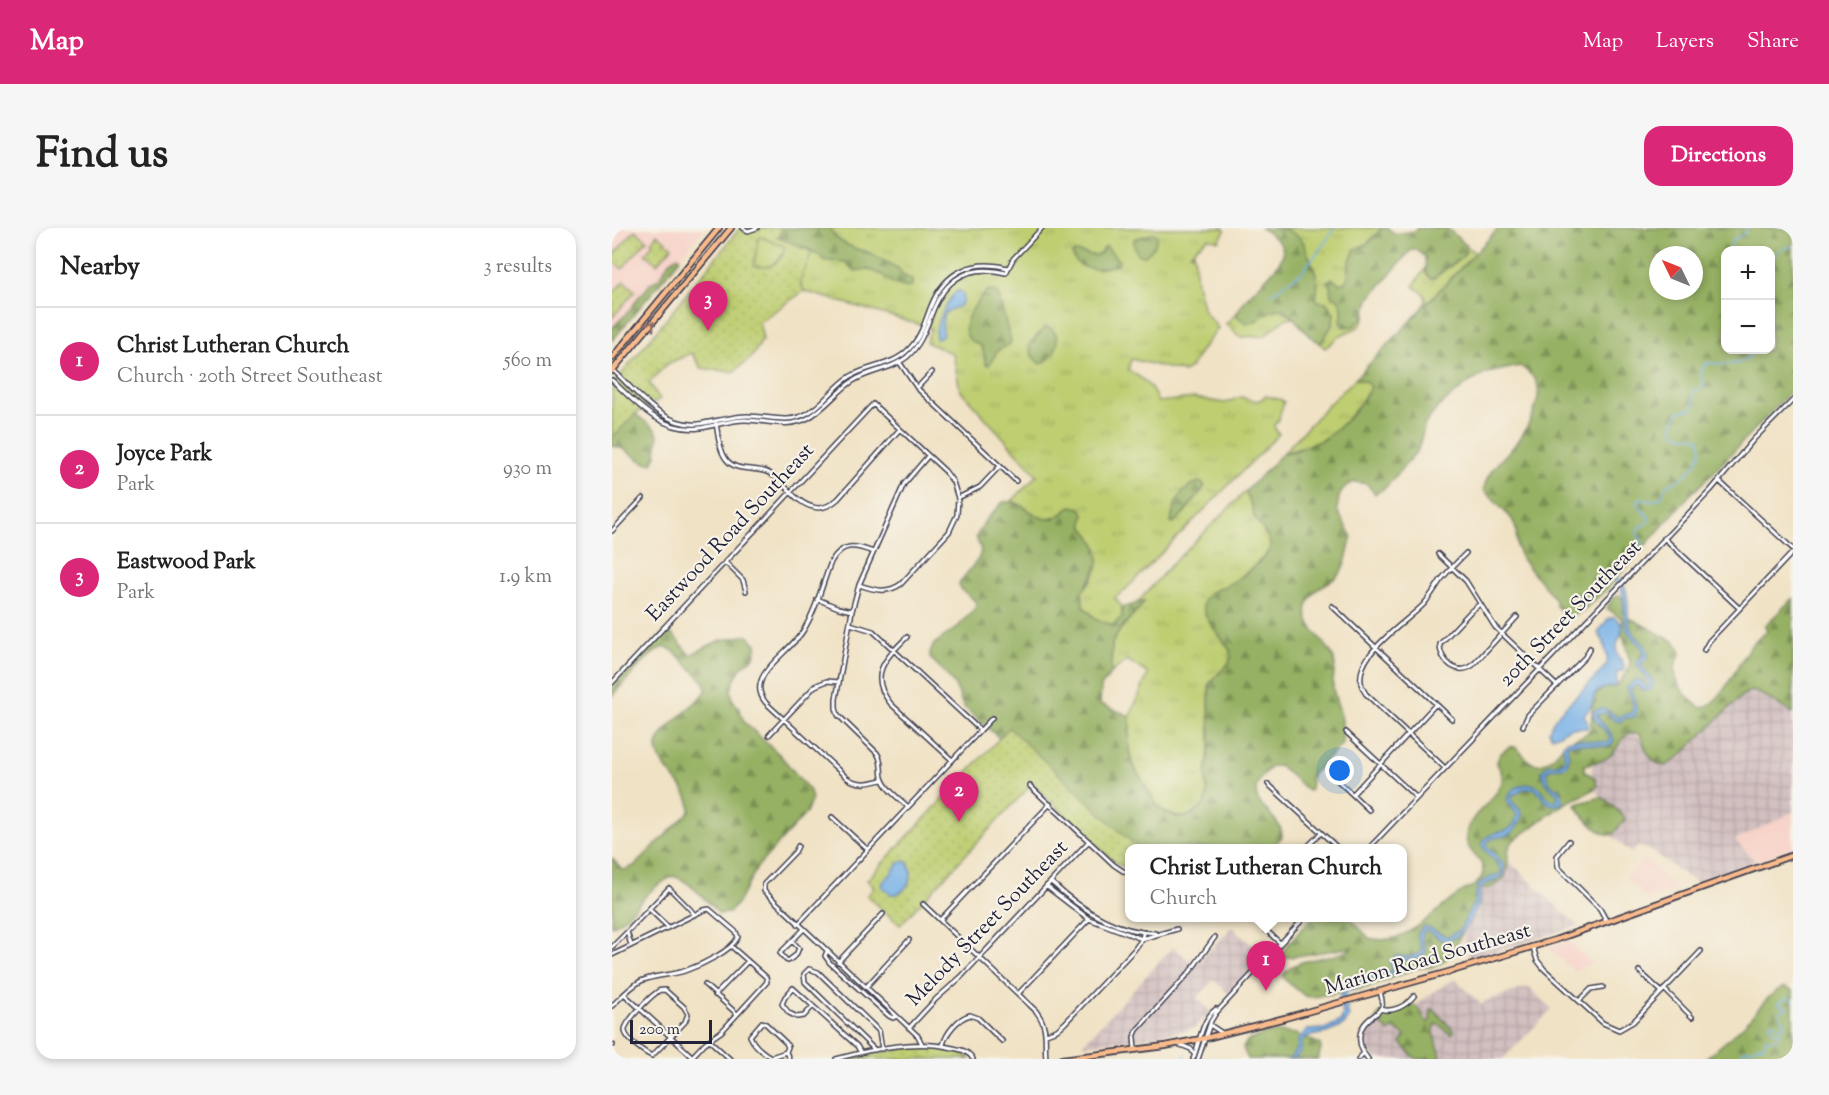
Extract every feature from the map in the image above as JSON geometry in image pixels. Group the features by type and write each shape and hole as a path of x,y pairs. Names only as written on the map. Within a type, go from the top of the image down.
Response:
{"main road":[{"path":"612,358 719,228"},
{"path":"612,370 731,228"},
{"name":"Marion Road Southeast","path":"1062,1059 1177,1044 1334,1004 1533,947 1793,855"}],"street":[{"path":"743,228 748,231 756,228"},
{"path":"612,380 664,423 686,428 747,416 787,420 798,417 810,412 850,377 911,353 921,341 939,298 951,283 974,271 990,270 1006,273 1015,256 1042,228"},
{"path":"898,360 916,340 936,295 950,277 964,269 978,265 988,264 1008,268"},
{"path":"898,360 916,388 1016,481"},
{"path":"612,370 665,417 686,424 716,423"},
{"path":"916,388 932,372"},
{"name":"20th Street Southeast","path":"1374,844 1719,481 1754,439 1793,400"},
{"name":"Eastwood Road Southeast","path":"612,684 873,404 900,429"},
{"path":"716,423 727,460 738,467 767,472 801,501 812,507 834,503 900,429 949,476 958,498 957,515 952,529 897,587 886,591 859,585"},
{"path":"908,807 882,780 880,757 843,722 837,712 836,699 859,585 904,484 928,456"},
{"path":"958,498 980,487 1000,466"},
{"path":"1704,650 1709,641 1793,551 1719,481"},
{"path":"612,531 643,498"},
{"path":"1664,538 1739,608"},
{"path":"873,553 854,546 839,552 831,562 801,634 766,672 760,683 760,691 763,700 851,781 868,783 882,780"},
{"path":"1445,768 1366,694 1359,678 1364,663 1398,625 1425,602 1466,553"},
{"path":"1438,554 1466,580 1486,615 1502,634 1557,686"},
{"path":"725,562 743,580 746,591"},
{"path":"817,599 852,611"},
{"path":"1480,604 1471,610 1440,644 1443,657 1460,670 1467,670 1517,617"},
{"path":"1332,606 1452,719"},
{"path":"850,624 873,631 980,730"},
{"path":"907,637 887,658 881,669 881,686 891,704 952,760"},
{"path":"1522,726 1528,715 1585,657 1590,648"},
{"path":"769,735 815,686 824,681 839,682"},
{"path":"1353,794 1436,704"},
{"path":"798,924 992,718"},
{"path":"1346,732 1417,798"},
{"path":"1336,779 1369,810"},
{"path":"1268,784 1332,844"},
{"path":"1030,786 1118,868 1125,870"},
{"path":"940,920 1050,804"},
{"path":"832,817 868,850"},
{"path":"1310,844 1320,833"},
{"name":"Melody Street Southeast","path":"909,1028 980,957 1089,841"},
{"path":"1569,841 1557,856 1558,867 1600,909 1607,922"},
{"path":"798,846 765,884 767,895 920,1038 922,1044"},
{"path":"1050,882 1094,914 1125,928 1143,933 1160,933"},
{"path":"1046,886 1089,919 1142,939 1177,929"},
{"path":"612,946 669,888 694,914"},
{"path":"923,904 1041,1018 1046,1034 1046,1059"},
{"path":"649,909 668,927"},
{"path":"612,955 694,914 710,909 736,932 738,938 732,947 686,971 656,976 640,982 612,1006"},
{"path":"838,962 883,914"},
{"path":"1018,994 1089,919"},
{"path":"1257,922 1280,943"},
{"path":"1203,1038 1208,1018 1300,922"},
{"path":"792,941 799,948 796,955 788,961 780,953 803,929"},
{"path":"627,932 632,945"},
{"path":"1046,1034 1062,1026 1134,950 1142,939 1143,933"},
{"path":"1135,1050 1134,1037 1137,1030 1190,973 1215,937"},
{"path":"862,992 909,940"},
{"path":"624,994 693,1058 709,1040 722,1031 767,982 766,977 732,947"},
{"path":"1533,947 1542,967 1605,1025 1619,1030 1631,1024 1701,951"},
{"path":"827,951 825,954 827,960 889,1016 893,1018 896,1016"},
{"path":"715,994 748,961"},
{"path":"875,1050 805,982 804,974 809,969 818,972 879,1031 882,1048"},
{"path":"1639,971 1692,1017"},
{"path":"705,985 737,1015"},
{"path":"1579,1001 1591,989 1603,987"},
{"path":"813,1006 804,1016 797,1017 789,1013 782,1004 793,988 813,1006 857,1046 861,1053"},
{"path":"665,990 684,1007 688,1014 685,1022 652,1056 626,1036 624,1031 640,1008 657,991 665,990"},
{"path":"1368,1059 1359,1042 1366,1022 1380,1009 1382,1002 1380,991"},
{"path":"1380,1009 1393,1010 1414,996"},
{"path":"1195,1058 1220,1007"},
{"path":"943,1046 949,1032 962,1019 970,1015 978,1018 1002,1041"},
{"path":"786,1052 771,1057 753,1042 750,1036 762,1022 766,1024 786,1043 789,1059"},
{"path":"1210,1024 1212,1028 1223,1034"},
{"path":"709,1040 729,1059"},
{"path":"836,1059 882,1048 922,1044 966,1051 973,1059"},
{"path":"1177,1044 1192,1050 1195,1058"},
{"path":"1359,1059 1364,1054"}],"shaded area":[{"path":"612,228 705,228 680,258 668,263 660,278 640,295 612,328"},
{"path":"1751,681 1771,701 1793,713 1793,812 1735,840 1756,862 1696,883 1651,851 1639,846 1631,853 1610,834 1625,819 1591,787 1592,765 1630,728 1666,766"},
{"path":"1793,812 1793,849 1756,862 1735,840"},
{"path":"1645,858 1677,890 1648,900 1625,877"},
{"path":"1509,861 1578,926 1471,960 1461,930 1478,888 1499,876"},
{"path":"1232,927 1264,956 1228,993 1214,980 1197,998 1211,1012 1193,1029 1144,1038 1082,1045 1173,947 1195,965"},
{"path":"1567,940 1593,963 1574,971 1547,947"},
{"path":"1455,979 1482,1005 1485,1001 1528,987 1552,1009 1503,1059 1432,1059 1412,1008"},
{"path":"1378,1016 1406,1033 1426,1059 1377,1059 1368,1050 1366,1039 1370,1025"}],"green space":[{"path":"740,228 782,228 778,237 812,252 800,282 804,291 759,322 763,339 751,358 733,372 701,368 692,353 667,364 649,383 660,399 635,414 612,438 612,386"},
{"path":"775,228 829,228 837,239 898,268 904,276 912,280 912,286 907,288 894,284 882,275 867,269 855,271 846,262 825,261 809,249 778,239"},
{"path":"782,228 1224,228 1225,231 1219,241 1209,238 1190,254 1194,252 1197,283 1204,311 1218,328 1191,367 1184,372 1131,359 1128,370 1146,383 1158,402 1195,398 1225,403 1241,397 1258,401 1266,396 1282,400 1284,402 1274,427 1279,434 1115,598 1122,607 1122,617 1113,625 1097,620 1083,606 1082,592 1097,569 1092,538 1083,526 1084,515 1071,506 1061,514 1046,519 1012,501 1037,475 960,390 953,354 926,342 931,328 804,291 778,237"},
{"path":"1261,228 1286,230 1295,234 1304,243 1318,283 1316,298 1318,301 1326,302 1334,313 1333,324 1321,343 1310,336 1293,317 1282,309 1273,310 1247,324 1237,316 1246,298 1272,272 1282,255 1281,244"},
{"path":"1273,228 1382,228 1367,244 1360,247 1363,318 1366,312 1360,326 1341,335 1325,348 1319,343 1333,324 1282,309 1294,318 1287,318 1264,336 1240,337 1226,324 1257,291 1296,272"},
{"path":"1382,228 1387,228 1396,234 1415,231 1418,228 1447,228 1466,245 1465,254 1434,278 1430,278 1426,273 1425,257 1417,250 1411,250 1369,299 1363,318 1354,326 1344,327 1340,322 1342,310 1340,302 1331,296 1327,282 1332,278 1338,283 1344,283 1355,249 1367,244"},
{"path":"1499,228 1793,228 1793,389 1689,496 1608,588 1585,609 1577,614 1566,615 1556,606 1554,598 1522,559 1517,547 1516,529 1512,519 1484,490 1488,476 1519,440 1530,420 1538,396 1536,380 1520,366 1487,373 1470,382 1438,407 1425,424 1418,450 1386,487 1375,494 1367,484 1355,482 1343,489 1339,497 1337,510 1352,537 1346,560 1341,572 1312,596 1306,610 1310,624 1334,657 1333,686 1342,721 1342,744 1313,774 1311,790 1308,791 1280,766 1272,766 1260,779 1256,789 1257,798 1275,820 1282,837 1275,844 1125,844 1020,760 965,708 957,689 930,658 934,644 958,627 976,607 974,600 961,589 959,583 979,558 981,550 976,537 985,521 1003,502 1012,502 1036,515 1051,519 1071,506 1081,508 1084,514 1083,526 1096,546 1099,560 1082,592 1083,606 1097,620 1113,625 1122,617 1122,607 1144,602 1122,627 1112,643 1111,673 1101,687 1100,704 1130,716 1129,751 1133,765 1157,806 1177,817 1193,814 1204,805 1207,795 1206,773 1210,745 1209,684 1229,663 1231,657 1230,650 1206,617 1204,599 1209,593 1249,572 1267,554 1270,547 1269,539 1254,517 1252,506 1245,492 1283,453 1295,451 1324,439 1340,426 1355,411 1371,387 1365,381 1355,379"},
{"path":"635,230 647,240 622,269 612,260 612,256"},
{"path":"1154,233 1157,238 1152,250 1145,256 1137,253 1134,239"},
{"path":"657,234 672,247 657,264 645,254"},
{"path":"761,237 785,247 778,261 770,266 754,266 758,239"},
{"path":"1466,245 1475,253 1423,307 1426,300 1424,294 1413,286 1425,269 1426,273 1439,275 1460,259"},
{"path":"1106,246 1119,261 1118,265 1092,269 1080,265 1072,254 1076,252 1096,255"},
{"path":"678,256 680,258 678,261 612,341 612,328 630,310 651,283 660,278 668,263"},
{"path":"624,281 635,291 612,318 612,294"},
{"path":"991,290 999,297 1011,342 998,350 989,365 986,364 982,347 969,339 965,327 974,307 987,291"},
{"path":"1045,327 1056,334 1057,346 1051,357 1040,364 1032,356 1029,345"},
{"path":"1355,379 1365,381 1371,387 1344,422 1324,439 1283,453 1329,404"},
{"path":"612,391 656,430 658,435 656,455 652,463 642,461 623,449 612,446"},
{"path":"1199,482 1204,484 1204,488 1184,513 1173,523 1171,522 1174,509 1183,492"},
{"path":"1245,492 1253,507 1255,518 1269,540 1270,548 1251,569 1203,606 1209,622 1230,650 1231,657 1229,663 1209,684 1210,745 1206,773 1207,795 1204,805 1198,811 1185,817 1177,817 1157,806 1133,765 1129,751 1130,716 1148,674 1127,660 1111,673 1112,643 1122,627 1144,603 1138,602 1170,566"},
{"path":"1619,595 1623,599 1625,618 1634,620 1675,642 1681,652 1675,669 1676,677 1688,697 1701,708 1710,704 1724,690 1747,650 1767,631 1765,626 1793,598 1793,713 1759,693 1751,691 1744,694 1677,759 1666,766 1652,759 1640,734 1626,735 1609,757 1584,765 1584,771 1595,778 1597,786 1594,789 1563,805 1514,840 1508,851 1506,874 1492,887 1478,888 1475,906 1452,954 1443,962 1434,967 1416,968 1376,985 1312,997 1305,996 1285,980 1283,976 1298,964 1337,955 1354,947 1284,958 1282,953 1288,944 1308,922 1354,922 1369,938 1381,940 1392,938 1416,927 1478,882 1483,873 1483,867 1470,849 1466,836 1471,821 1494,796 1502,782 1502,774 1497,763 1500,755 1509,747 1514,747 1533,763 1543,763 1551,759 1567,741 1587,733 1591,727 1593,697 1602,689 1614,687 1619,683 1629,668 1630,661 1622,633 1622,619 1607,608 1612,599"},
{"path":"666,631 673,635 690,655 718,641 747,635 757,645 754,657 741,668 734,680 731,690 733,701 744,722 780,755 810,791 812,799 806,813 758,866 739,901 729,913 719,914 692,887 673,876 654,888 628,914 612,926 612,858 621,869 634,866 690,811 686,794 662,762 657,746 670,726 706,691 702,680 675,652 666,647 646,659 612,696 612,689 617,682"},
{"path":"1009,728 1134,844 1125,844 1125,867 1116,863 1032,784 900,925 867,896 874,888 867,880"},
{"path":"1601,797 1608,801 1625,820 1612,835 1596,829 1576,805"},
{"path":"1785,987 1793,991 1793,1059 1704,1059 1744,1025 1768,998"},
{"path":"1415,1005 1427,1022 1430,1021 1431,1009 1433,1009 1454,1032 1451,1034 1438,1024 1435,1025 1434,1035 1441,1059 1416,1059 1401,1043 1405,1036 1394,1028 1389,1032 1376,1019 1379,1014 1391,1013"},
{"path":"1267,1033 1296,1034 1320,1044 1318,1059 1248,1059 1243,1048 1247,1041"},
{"path":"924,1045 963,1053 970,1059 846,1059"}],"water":[{"path":"959,290 963,294 961,305 945,313 942,320 942,337 936,339 937,327 943,312"},
{"path":"1618,578 1626,589 1630,627 1647,648 1648,658 1640,664 1654,682 1649,690 1645,691 1637,685 1631,689 1637,709 1635,717 1625,718 1620,722 1614,720 1608,713 1597,714 1613,737 1614,741 1610,746 1577,743 1567,745 1569,758 1566,766 1549,769 1546,772 1549,783 1561,791 1563,801 1561,804 1552,805 1534,788 1523,789 1512,796 1511,800 1522,815 1520,822 1510,834 1492,838 1486,845 1502,863 1503,876 1483,886 1480,890 1479,905 1469,924 1458,936 1448,941 1426,930 1423,932 1422,940 1426,952 1423,955 1413,960 1397,960 1394,962 1397,968 1396,974 1379,976 1347,992 1344,997 1349,1017 1344,1025 1330,1032 1306,1037 1302,1042 1301,1052 1294,1059 1289,1059 1297,1050 1298,1040 1305,1032 1325,1029 1341,1021 1343,1015 1340,996 1345,988 1377,972 1393,971 1390,962 1396,956 1410,957 1420,953 1422,949 1418,936 1422,928 1425,926 1447,937 1461,928 1474,903 1479,885 1502,872 1482,845 1485,839 1506,830 1515,822 1517,814 1507,801 1514,789 1533,784 1541,789 1550,800 1558,801 1557,793 1545,782 1542,771 1548,765 1565,761 1563,744 1573,740 1610,741 1609,735 1594,719 1593,712 1597,710 1607,710 1619,718 1632,713 1633,704 1627,688 1635,681 1642,681 1646,687 1650,686 1650,683 1636,664 1645,654 1626,627 1622,591 1615,580"},
{"path":"1614,617 1622,626 1617,653 1624,668 1623,671 1617,672 1616,686 1602,689 1595,694 1592,705 1584,715 1588,724 1587,728 1571,728 1551,736 1549,731 1552,723 1560,712 1607,664 1604,642 1598,633 1608,619"},
{"path":"905,861 911,873 909,882 899,893 890,894 882,886 883,882 898,864"}],"waterway":[{"path":"1271,294 1302,272 1334,228"},
{"path":"1731,246 1734,240 1745,233 1746,228"},
{"path":"1775,254 1783,248 1793,247"},
{"path":"1617,579 1612,570 1629,562 1643,548 1637,530 1650,519 1637,503 1638,500 1642,498 1649,501 1661,498 1667,485 1685,475 1700,456 1699,438 1680,435 1672,427 1678,412 1694,408 1693,391 1701,389 1704,385 1701,376 1703,368 1708,363 1740,363 1751,354"},
{"path":"1793,956 1790,961 1793,965"},
{"path":"1741,1059 1743,1050 1753,1049 1759,1045 1764,1046 1766,1038 1775,1039 1781,1034 1774,1032 1770,1023 1785,1027 1785,1022 1780,1016 1781,1011 1787,1008 1779,1003 1788,997 1793,1001"},
{"path":"1183,1059 1186,1054"}],"place":[{"name":"Eastwood Park","path":"708,331"},
{"name":"Joyce Park","path":"959,822"},
{"name":"Christ Lutheran Church","path":"1266,991"}]}
